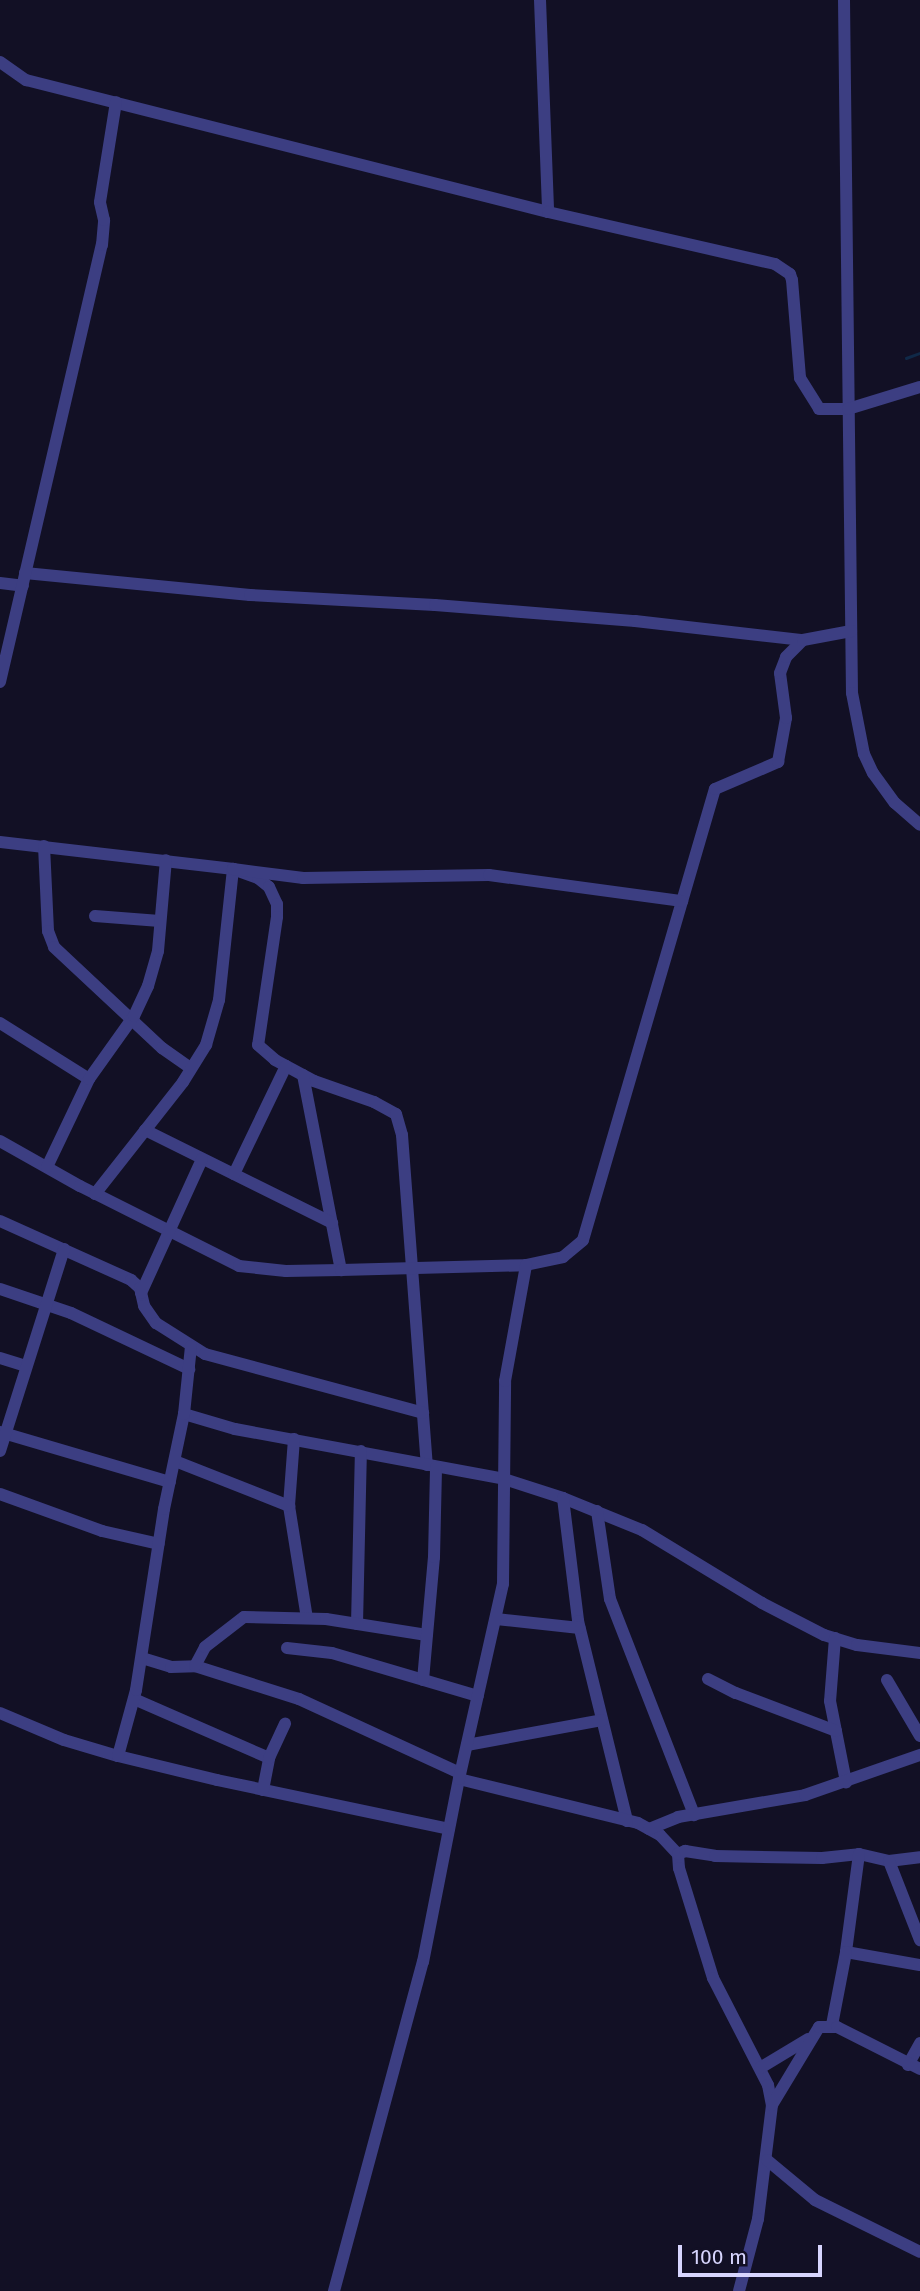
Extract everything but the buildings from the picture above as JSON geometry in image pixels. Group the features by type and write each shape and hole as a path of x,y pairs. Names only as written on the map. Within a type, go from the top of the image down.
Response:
{"street":[{"path":"540,0 548,212"},
{"path":"845,0 852,693 864,754 882,789 920,825"},
{"path":"0,62 26,80 548,212 762,259 790,274 794,290 800,377 819,409 848,409 920,387"},
{"path":"0,682 49,462 77,363 102,245 104,220 100,202 116,102"},
{"path":"0,583 24,579 435,605 635,621 803,640 851,631"},
{"path":"0,1141 95,1194 239,1266 286,1271 526,1265 563,1257 583,1240 715,789 778,762 786,718 780,673 786,657 803,640"},
{"path":"0,842 303,878 489,875 682,901"},
{"path":"44,846 48,931 54,947 162,1048 191,1068"},
{"path":"47,1167 89,1079 131,1020 148,986 158,951 166,860"},
{"path":"233,869 258,878 269,887 276,904 258,1045 303,1075 374,1101 396,1114 402,1135 424,1413 432,1466 434,1557 423,1680"},
{"path":"95,1194 206,1045 219,1000 233,869"},
{"path":"95,916 160,921"},
{"path":"0,1023 89,1079"},
{"path":"234,1174 286,1066"},
{"path":"303,1075 341,1270"},
{"path":"145,1130 332,1223"},
{"path":"141,1293 202,1158"},
{"path":"0,1221 131,1280 141,1293 144,1306 156,1322 191,1346 276,1375 424,1413"},
{"path":"0,1451 2,1432 64,1249"},
{"path":"334,2291 423,1962 460,1776 503,1584 505,1381 526,1265"},
{"path":"0,1289 71,1313 189,1369"},
{"path":"118,1756 142,1658 159,1544 184,1414 191,1346"},
{"path":"0,1358 26,1366"},
{"path":"184,1414 235,1429 504,1479 563,1498 642,1530 762,1602 835,1638 857,1645 920,1653"},
{"path":"2,1432 170,1482"},
{"path":"294,1439 289,1506 307,1618"},
{"path":"357,1624 361,1451"},
{"path":"175,1461 289,1506"},
{"path":"0,1494 102,1531 159,1544"},
{"path":"563,1498 580,1628 627,1821"},
{"path":"597,1511 610,1599 694,1815"},
{"path":"195,1666 205,1647 244,1617 307,1618 427,1635"},
{"path":"496,1619 580,1628"},
{"path":"835,1638 830,1701 846,1782"},
{"path":"287,1648 332,1653 478,1696"},
{"path":"142,1658 171,1667 195,1666 299,1699 460,1776 649,1829 660,1835 678,1854 679,1868 713,1978 768,2085 772,2105 758,2219 739,2291"},
{"path":"708,1679 736,1693 836,1731"},
{"path":"887,1680 920,1736"},
{"path":"134,1699 269,1758"},
{"path":"0,1713 64,1740 118,1756 449,1829"},
{"path":"467,1745 602,1720"},
{"path":"263,1790 269,1758 285,1723"},
{"path":"649,1829 678,1817 805,1794 920,1755"},
{"path":"678,1854 685,1851 715,1856 822,1857 859,1854 889,1861 920,1857"},
{"path":"832,2025 846,1952 859,1854"},
{"path":"889,1861 915,1914 920,1940"},
{"path":"846,1952 920,1965"},
{"path":"772,2105 819,2027 832,2025 914,2067 920,2043"},
{"path":"760,2068 810,2038"},
{"path":"767,2160 816,2200 920,2252"}],"waterway":[{"path":"906,358 920,353"}]}
